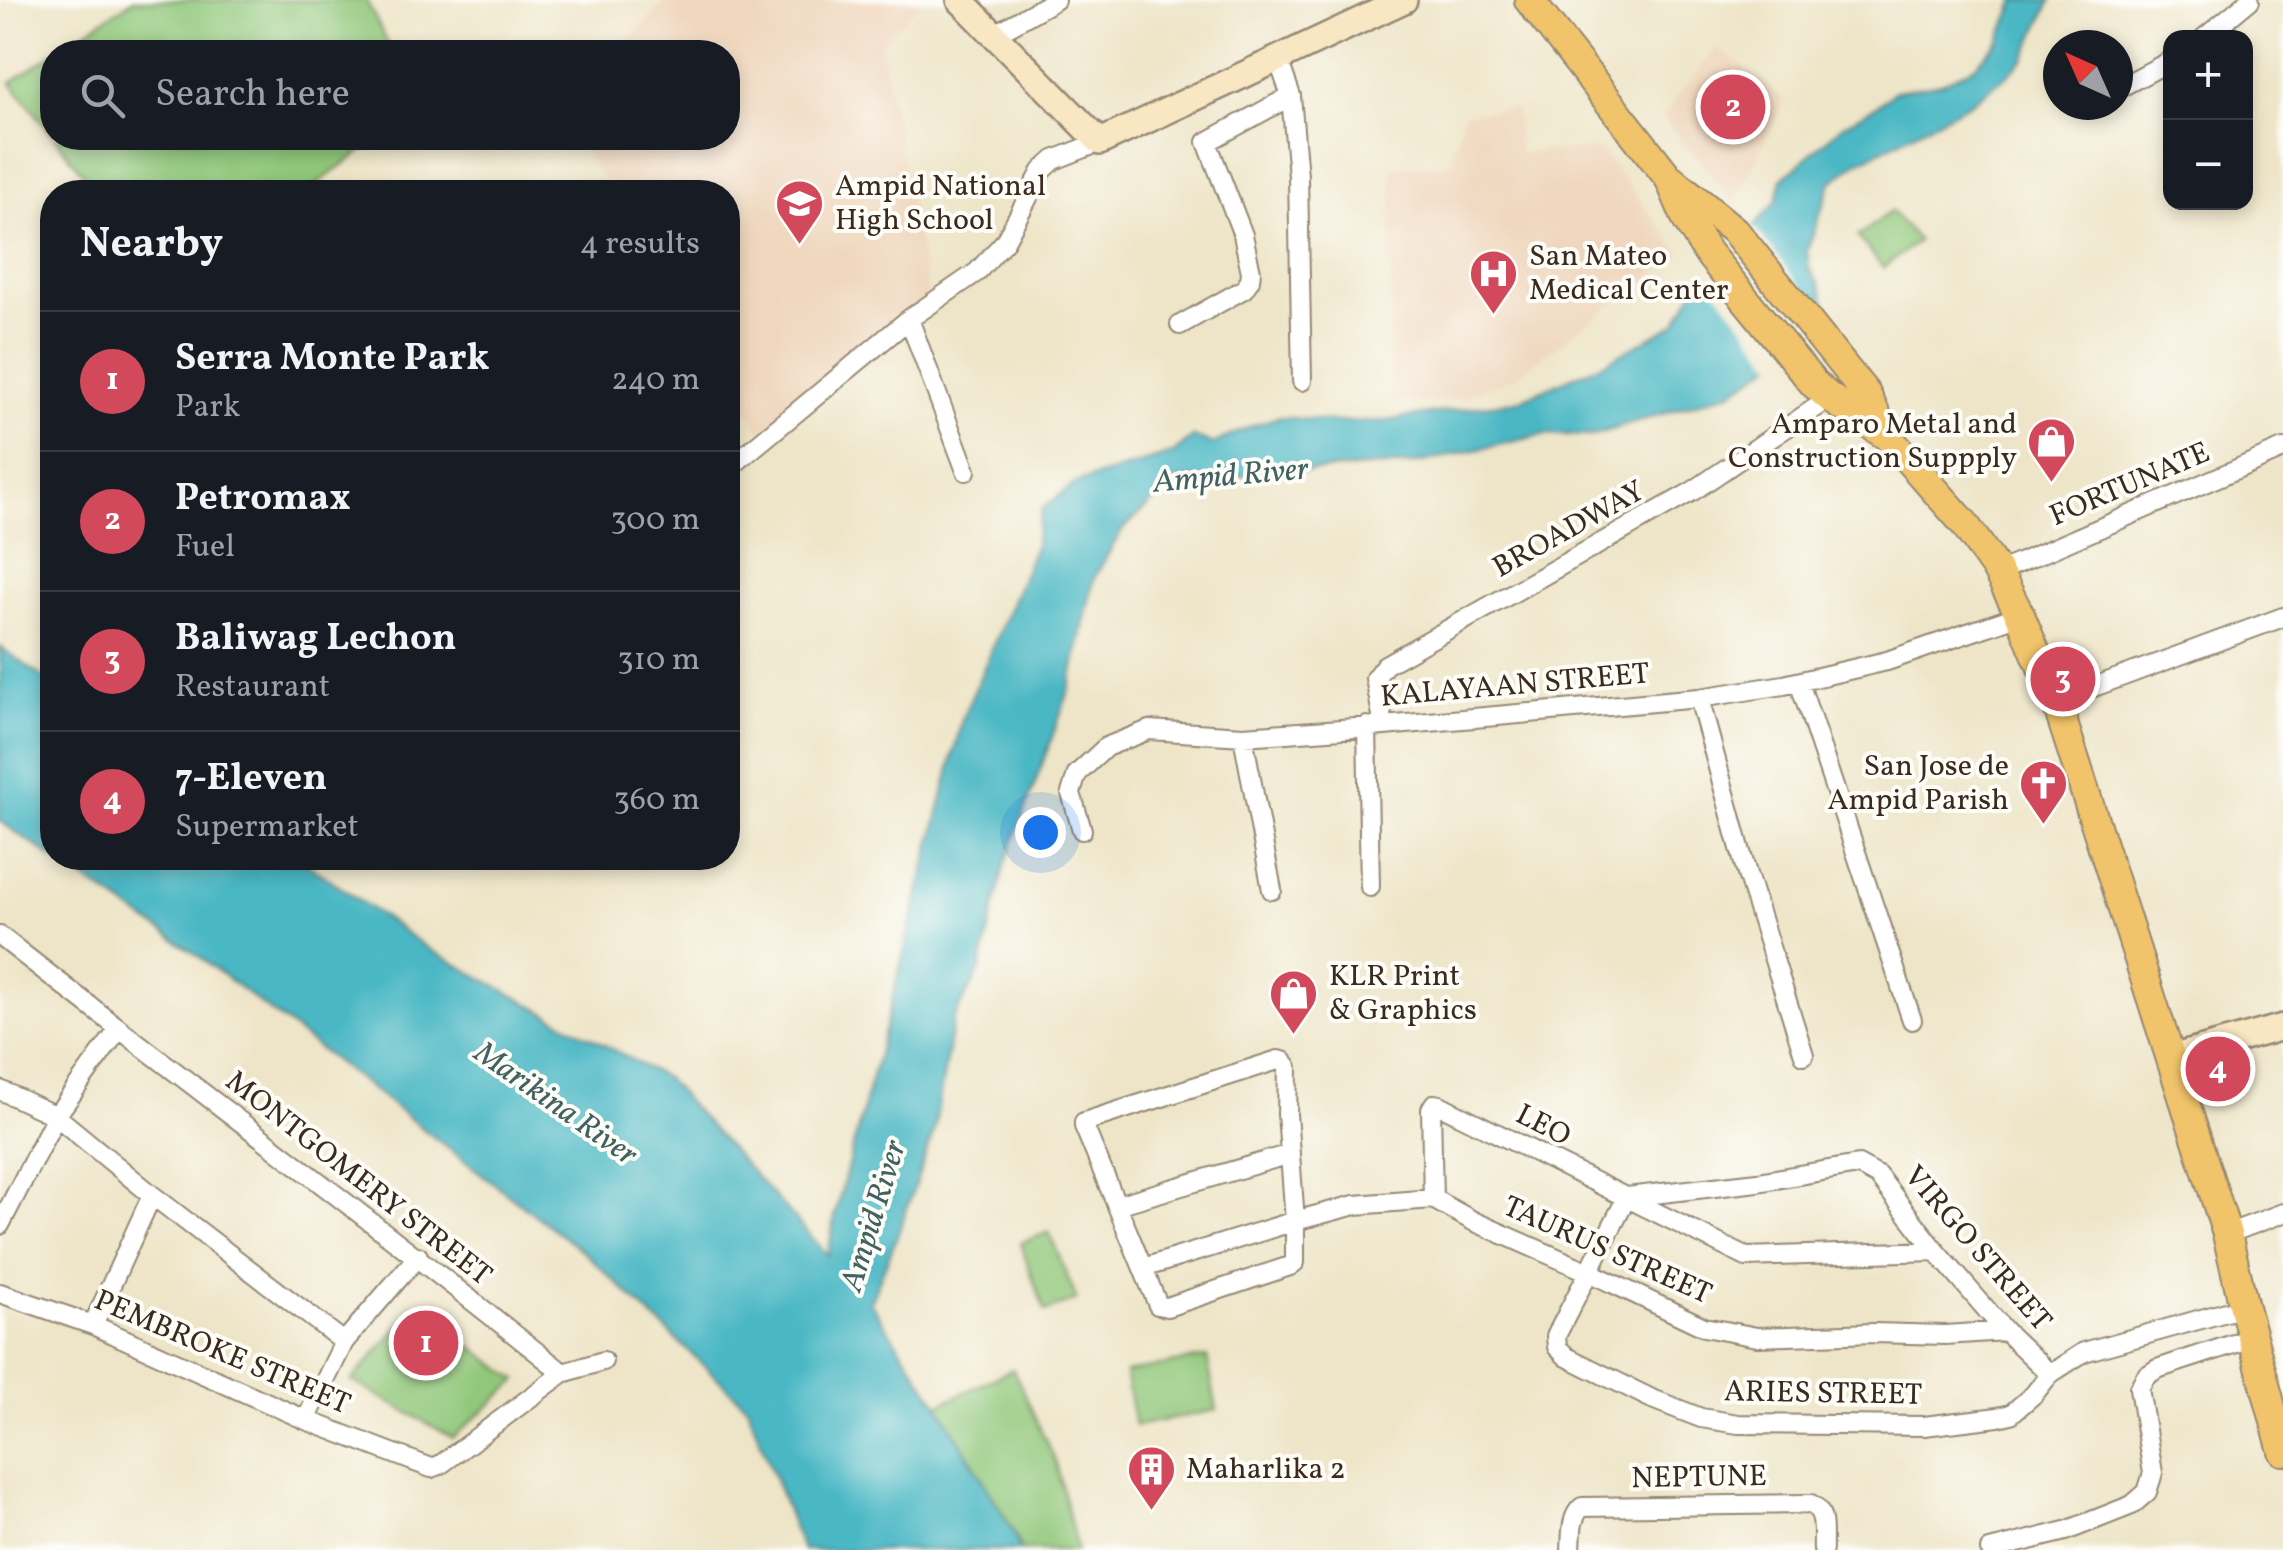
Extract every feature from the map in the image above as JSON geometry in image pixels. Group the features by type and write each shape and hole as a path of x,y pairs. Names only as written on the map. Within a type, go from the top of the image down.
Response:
{"main road":[{"path":"1529,0 1669,178 1687,220 1707,252 1822,391 1887,436 1964,523 1998,572 2056,701 2227,1234 2283,1451"},
{"path":"1669,178 1735,231 1866,394 1887,436"}],"street":[{"path":"960,0 1100,142"},
{"path":"995,34 1055,0"},
{"path":"740,459 909,319 977,272 1005,241 1042,171 1054,160 1404,0"},
{"path":"2214,30 2250,0"},
{"path":"1278,59 1291,96 1298,176 1302,381"},
{"path":"2133,80 2163,64"},
{"path":"1180,325 1244,289 1250,280 1243,235 1207,142 1291,96"},
{"path":"909,319 966,471"},
{"name":"BROADWAY","path":"1370,887 1374,678 1385,664 1694,491 1822,391"},
{"name":"FORTUNATE","path":"1998,572 2283,449"},
{"name":"KALAYAAN STREET","path":"1082,830 1071,793 1077,774 1106,747 1150,730 1244,736 1699,698 1887,662 2020,616"},
{"path":"2056,701 2283,617"},
{"path":"1798,682 1912,1020"},
{"path":"1699,698 1747,874 1804,1055"},
{"path":"1244,736 1272,890"},
{"name":"MONTGOMERY STREET","path":"0,936 418,1256 563,1373"},
{"path":"2171,1058 2283,1026"},
{"path":"0,1225 56,1116 119,1029"},
{"path":"1278,1060 1288,1067 1290,1154 1295,1262 1166,1306 1158,1304 1084,1126 1087,1119 1278,1060"},
{"path":"0,1090 56,1116 152,1196 344,1342"},
{"name":"LEO","path":"1433,1199 1434,1104 1746,1257 1936,1251"},
{"path":"1117,1205 1290,1154"},
{"name":"VIRGO STREET","path":"1627,1197 1758,1182 1858,1165 1878,1176 2005,1331 2050,1374"},
{"path":"93,1326 152,1196"},
{"path":"1589,1272 1627,1197"},
{"path":"1142,1268 1355,1205 1433,1199"},
{"name":"TAURUS STREET","path":"1433,1199 1704,1327 1757,1337 2005,1331"},
{"path":"2227,1234 2283,1213"},
{"path":"306,1420 344,1342 418,1256"},
{"name":"ARIES STREET","path":"1589,1272 1556,1336 1557,1347 1567,1357 1652,1400 1701,1418 1738,1424 1840,1426 1924,1426 1998,1418 2023,1405 2050,1374"},
{"name":"PEMBROKE STREET","path":"0,1293 93,1326 306,1420 430,1468 563,1373"},
{"path":"2050,1374 2084,1352 2244,1307"},
{"path":"1990,1550 2068,1540 2132,1505 2146,1492 2153,1473 2139,1388 2146,1376 2252,1338"},
{"path":"563,1373 602,1361"},
{"name":"NEPTUNE","path":"1571,1550 1574,1518 1582,1507 1811,1504 1821,1514 1823,1550"}],"shaded area":[{"path":"668,0 923,0 880,45 930,302 761,433 740,399 740,180 603,180 584,150 740,150 740,40 627,40"},
{"path":"1717,47 1785,100 1735,203 1662,117"},
{"name":"San Mateo Medical Center","path":"1515,109 1520,153 1600,149 1681,253 1514,378 1462,399 1390,403 1392,167 1450,164 1464,113"}],"green space":[{"path":"133,0 366,0 386,40 73,40"},
{"path":"40,62 40,119 11,82"},
{"path":"65,150 364,150 322,180 88,180"},
{"path":"1891,211 1918,241 1883,268 1858,237"},
{"path":"1049,1232 1077,1300 1045,1312 1020,1243"},
{"path":"416,1307 518,1380 453,1438 352,1381"},
{"path":"1207,1357 1217,1410 1135,1426 1125,1373"},
{"path":"1013,1369 1056,1463 1077,1550 1020,1550 1016,1536 938,1405"}],"water":[{"path":"2016,0 2051,0 2025,58 2006,76 1970,103 1853,165 1831,183 1807,251 1809,269 1820,286 1832,323 1729,393 1591,436 1546,434 1413,464 1176,480 1122,530 1094,578 1069,691 1004,867 980,970 953,1020 934,1131 870,1302 938,1404 1016,1536 1020,1550 802,1550 747,1406 586,1254 193,952 72,870 316,870 427,948 665,1078 828,1255 835,1214 962,720 1034,549 1042,509 1076,483 1172,454 1193,437 1213,444 1278,417 1385,421 1520,400 1602,364 1676,323 1691,295 1776,202 1782,179 1843,125 1896,91 1942,83 1975,66 2000,40"},
{"path":"0,647 40,675 40,849 0,821"}],"pier":[{"path":"1751,223 1833,328 1776,367 1704,275"}],"place":[{"name":"Petromax","path":"1733,107"},
{"name":"Ampid National High School","path":"800,246"},
{"name":"San Mateo Medical Center","path":"1494,316"},
{"name":"Amparo Metal and Construction Suppply","path":"2052,484"},
{"name":"Baliwag Lechon","path":"2063,679"},
{"name":"San Jose de Ampid Parish","path":"2044,826"},
{"name":"KLR Print & Graphics","path":"1294,1036"},
{"name":"7-Eleven","path":"2218,1069"},
{"name":"Serra Monte Park","path":"426,1343"},
{"name":"Maharlika 2","path":"1151,1512"}],"water label":[{"name":"Ampid River","path":"1231,477"},
{"name":"Marikina River","path":"555,1105"},
{"name":"Ampid River","path":"875,1216"}]}
